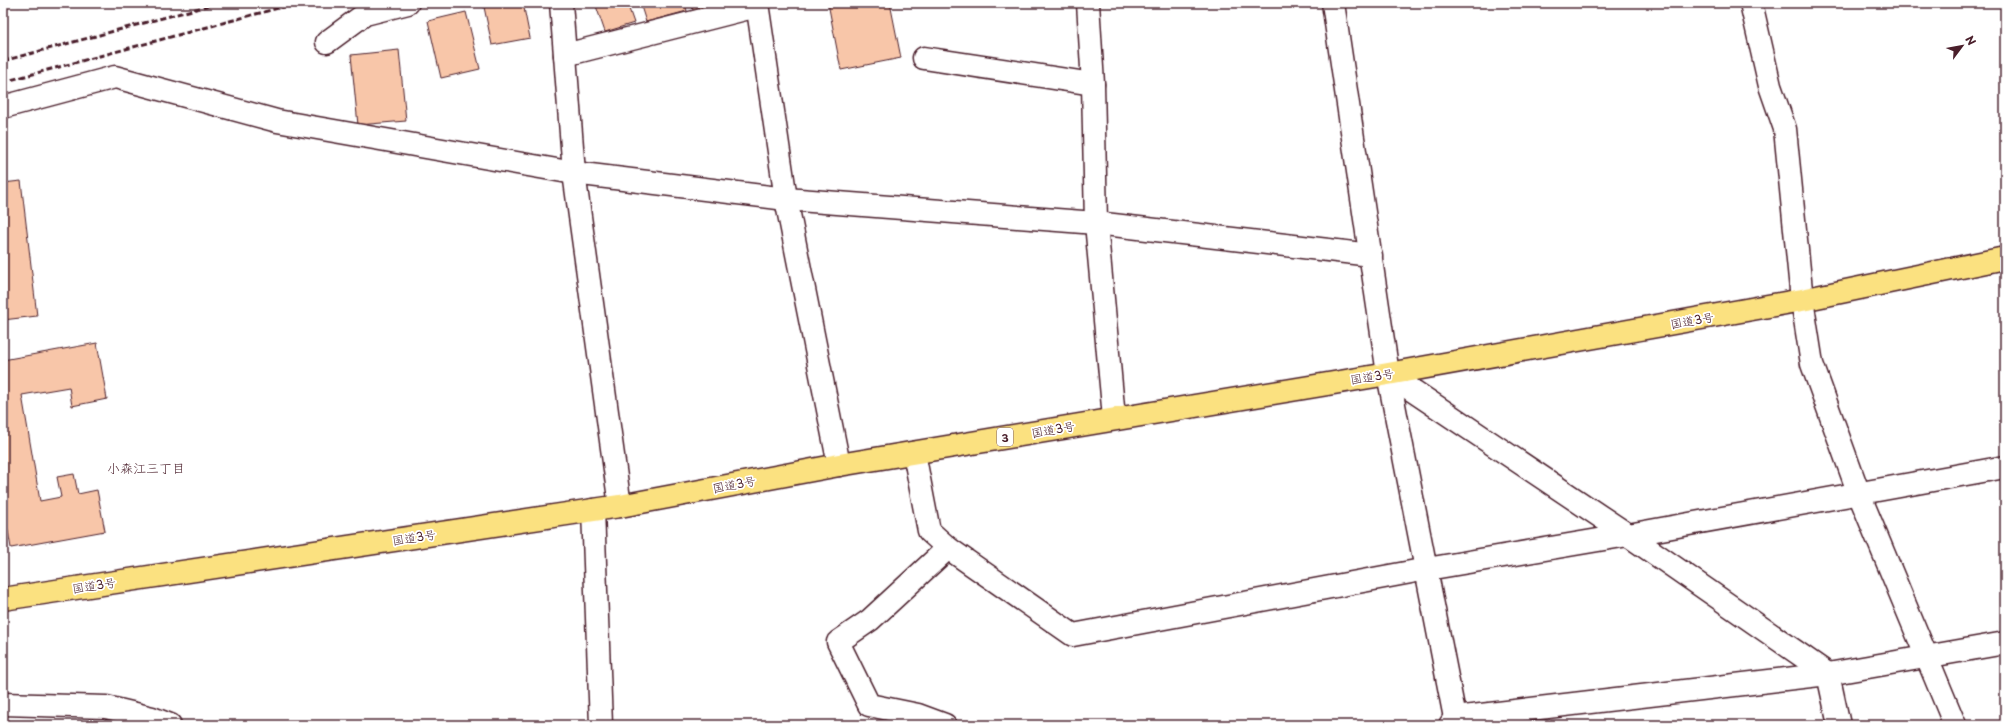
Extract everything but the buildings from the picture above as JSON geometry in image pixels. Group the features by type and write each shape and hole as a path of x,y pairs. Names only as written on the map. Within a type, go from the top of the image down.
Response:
{"highway":[{"name":"国道3号","path":"3,599 620,506 839,465 1114,418 1388,374 1802,300 2005,258"}],"street":[{"path":"327,42 365,14 408,3"},
{"path":"561,3 574,173 620,506"},
{"path":"1088,3 1093,84 1096,224 1114,418"},
{"path":"1333,3 1388,374 1427,570 1452,722 1828,674 1925,656 2005,644"},
{"path":"1750,3 1770,86 1785,129 1802,300 1812,364 1859,494 1925,656 1955,725"},
{"path":"565,55 757,4 786,199 839,465"},
{"path":"924,58 1093,84"},
{"path":"3,107 115,77 277,121 574,173 786,199 1096,224 1371,255"},
{"path":"1388,374 1628,535 1828,674 1839,725"},
{"path":"914,452 929,531 948,548 1073,635 2005,467"},
{"path":"593,510 601,725"},
{"path":"945,725 918,715 869,705 838,642 870,620 948,548"},
{"path":"3,704 106,707 170,725"}],"railway":[{"path":"3,61 218,3"},
{"path":"3,82 297,3"}],"district":[{"name":"小森江三丁目","path":"146,467"}]}
